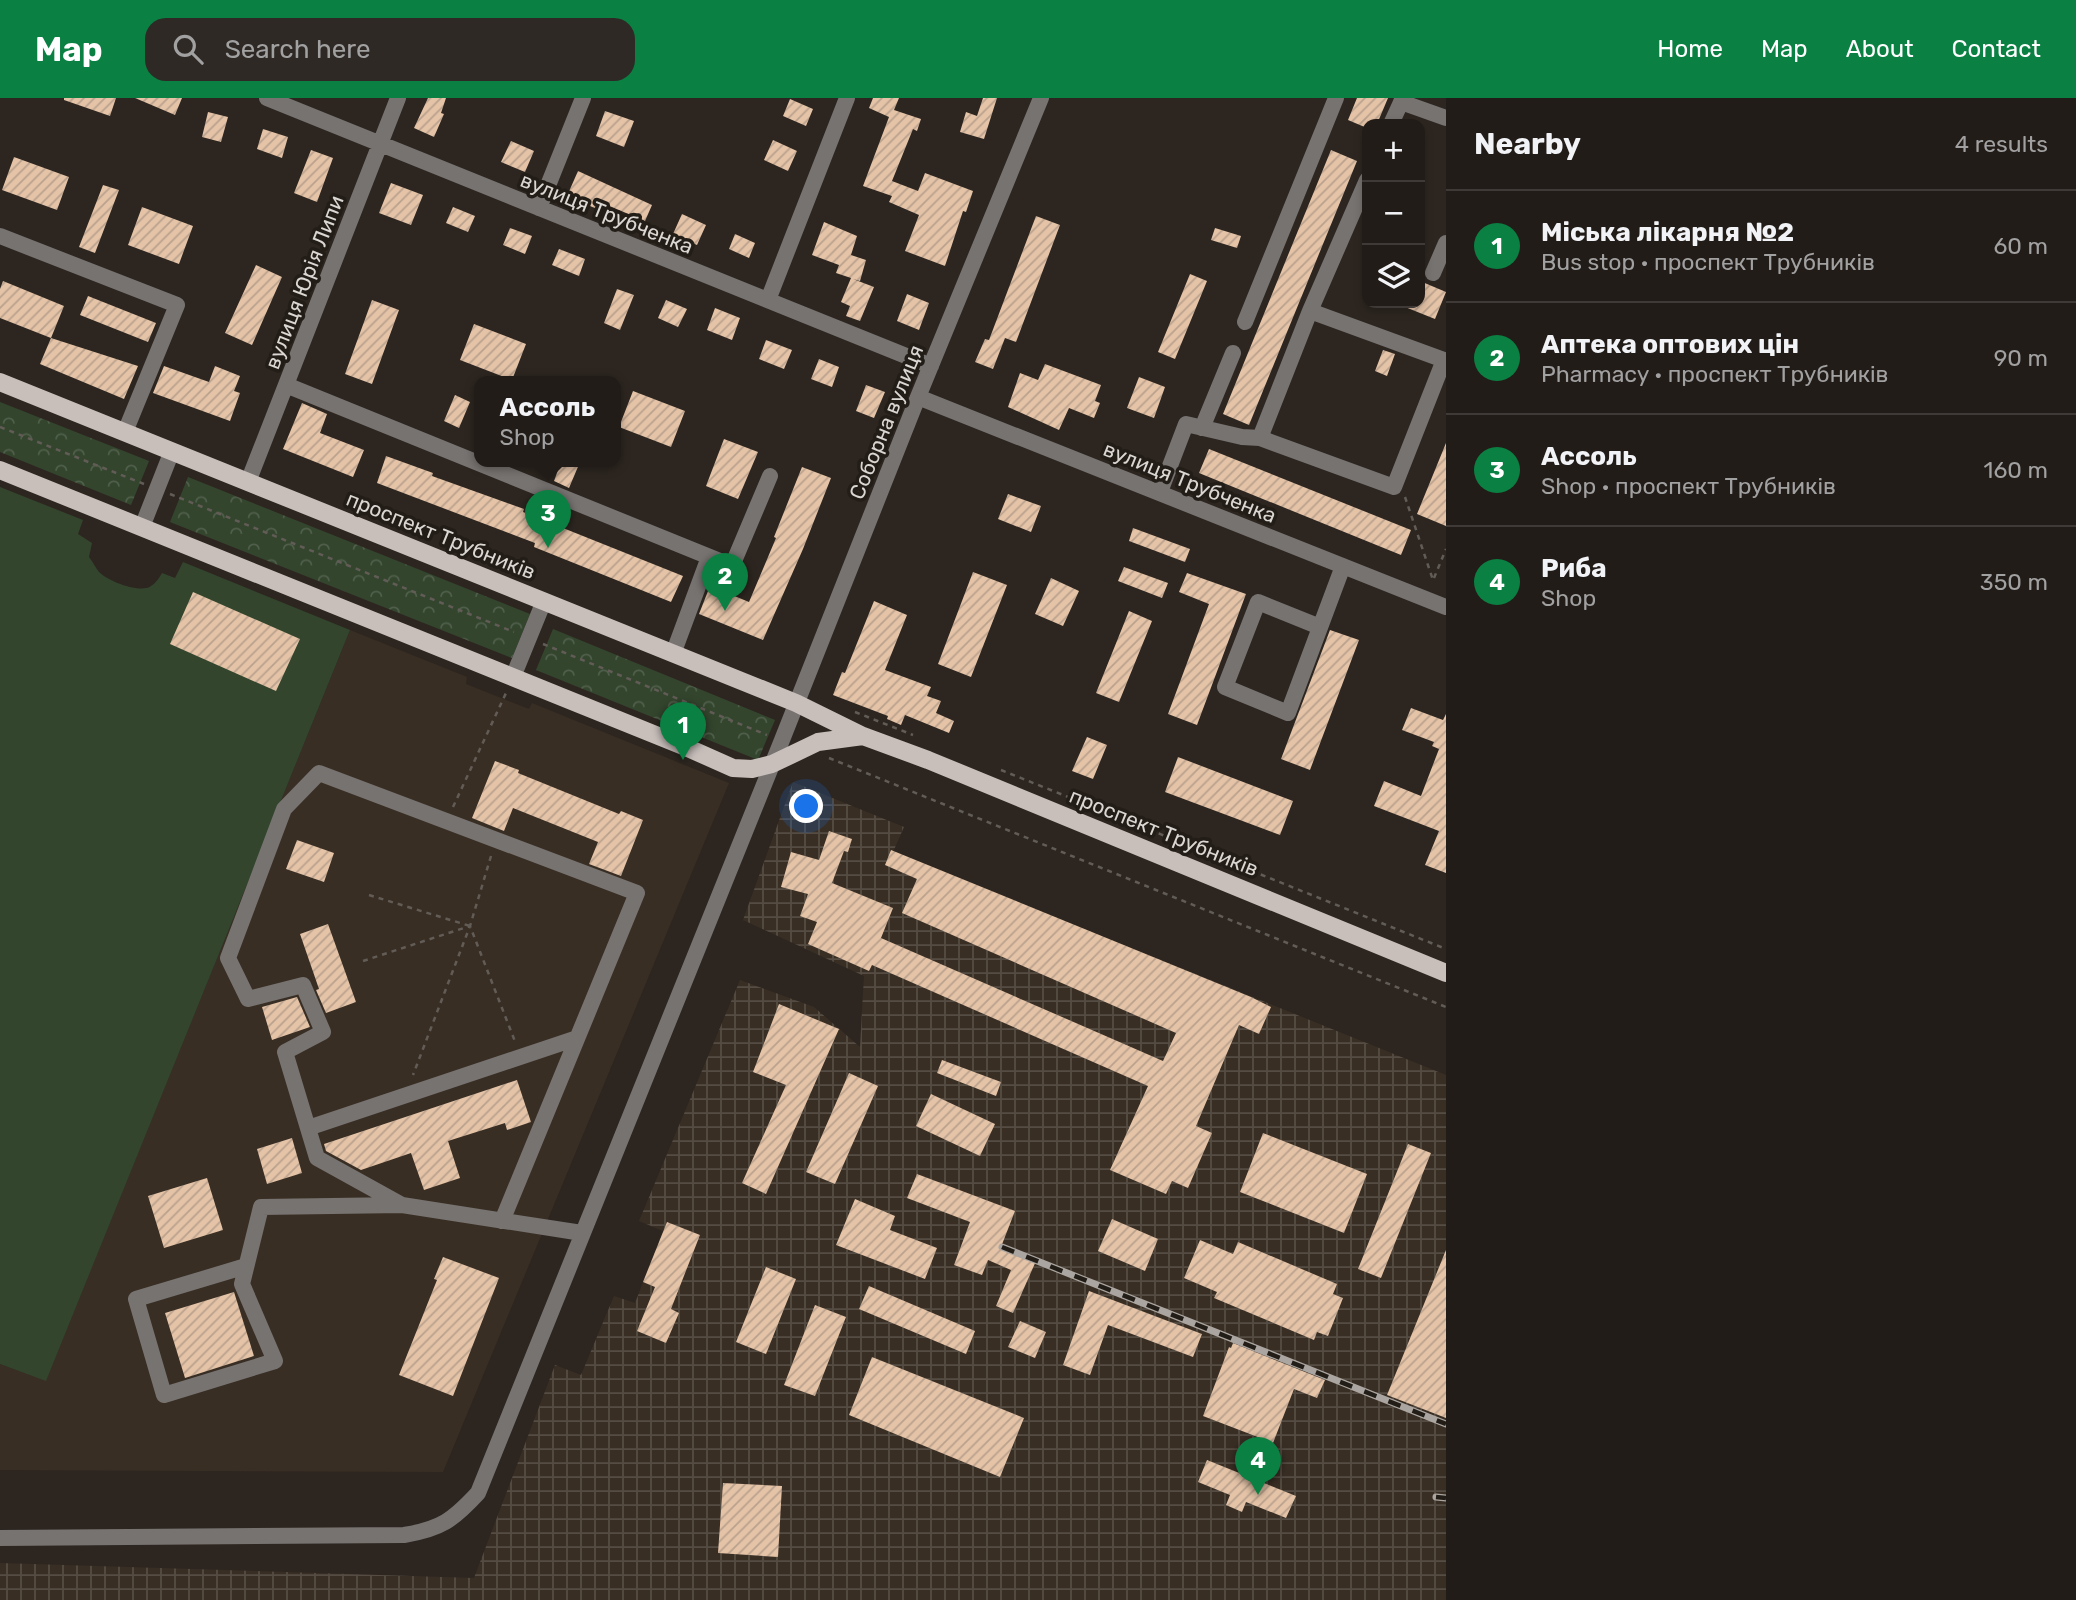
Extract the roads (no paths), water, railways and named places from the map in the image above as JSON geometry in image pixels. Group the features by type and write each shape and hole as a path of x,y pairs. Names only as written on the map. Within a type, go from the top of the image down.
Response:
{"main road":[{"name":"проспект Трубників","path":"0,382 796,703 863,736 928,760 1446,973"},
{"name":"проспект Трубників","path":"0,470 733,768 752,769 772,764 818,742 863,736"}],"street":[{"name":"вулиця Трубченка","path":"267,98 931,366"},
{"name":"вулиця Юрія Липи","path":"248,482 398,98"},
{"path":"538,208 583,98"},
{"path":"768,300 847,98"},
{"name":"Соборна вулиця","path":"0,1538 404,1535 428,1531 456,1517 478,1493 918,397 1041,98"},
{"path":"1245,321 1336,98"},
{"path":"1393,119 1402,100 1446,118"},
{"path":"1260,438 1310,311 1366,182"},
{"path":"0,236 177,305 125,432"},
{"path":"1433,273 1446,243"},
{"path":"1160,492 1186,424 1242,437 1260,438 1394,487 1444,360 1310,311"},
{"path":"1202,428 1233,354"},
{"path":"286,385 474,461"},
{"name":"вулиця Трубченка","path":"918,397 1446,607"},
{"path":"142,527 172,451"},
{"path":"488,467 732,566 770,476"},
{"path":"673,654 709,557"},
{"path":"1320,627 1258,602 1225,687 1288,713 1343,566"},
{"path":"513,677 544,601"},
{"path":"402,1205 317,1158 285,1052 323,1032 303,985 248,999 228,958 284,809 318,773 637,893 502,1221"},
{"path":"308,1128 577,1038"},
{"path":"246,1266 136,1299 164,1395 275,1361 242,1284 261,1207 402,1205 582,1233"}],"railway":[{"path":"1002,1247 1446,1424"},
{"path":"1436,1497 1446,1498"}],"place":[{"name":"Ассоль","path":"548,548"},
{"name":"Аптека оптових цін","path":"725,611"},
{"name":"Міська лікарня №2","path":"683,760"},
{"name":"Риба","path":"1258,1495"}]}
